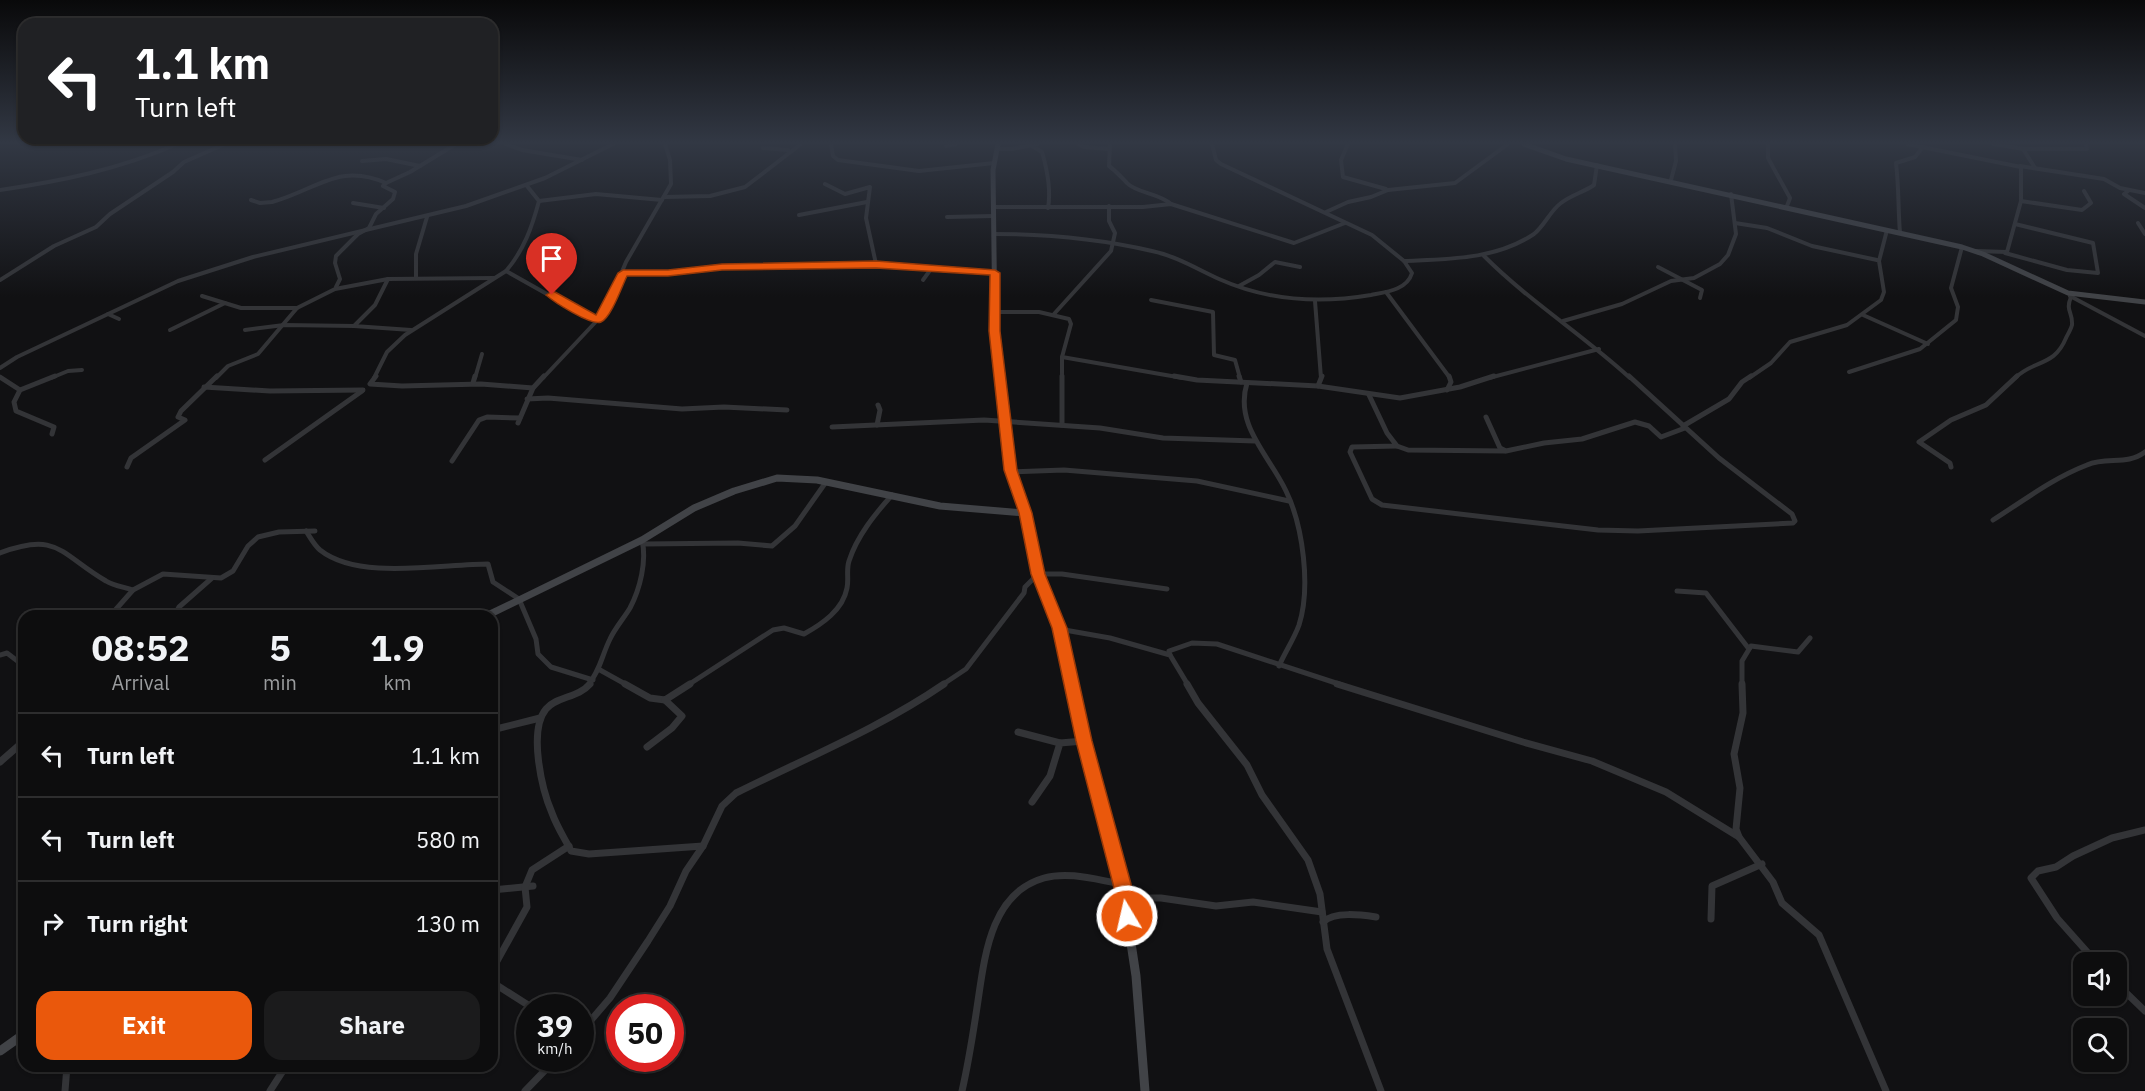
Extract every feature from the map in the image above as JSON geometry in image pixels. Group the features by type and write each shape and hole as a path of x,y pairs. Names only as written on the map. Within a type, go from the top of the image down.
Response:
{"main road":[{"path":"994,195 995,331 1011,472 1025,513 1038,574 1059,628 1084,741 1122,884 1136,976 1145,1091"},
{"path":"1735,195 1962,247 2061,291 2089,297 2145,302"},
{"path":"498,610 643,542 694,508 764,480 792,477 940,506 1025,513"},
{"path":"0,1052 18,1038"}],"street":[{"path":"0,280 54,246 96,227 110,214 139,195"},
{"path":"250,200 267,203 292,195"},
{"path":"335,289 340,279 335,263 336,256 358,234 369,228 376,214 395,195"},
{"path":"0,368 16,357 155,290 228,264 369,228 427,217 498,195"},
{"path":"374,386 370,382 377,374 387,352 411,330 506,271 517,257 536,220 539,201 534,195"},
{"path":"539,201 589,195"},
{"path":"608,195 663,199 715,195"},
{"path":"452,461 479,420 487,417 519,420 533,387 608,306 626,262 665,195"},
{"path":"871,195 867,202 868,230 876,264"},
{"path":"1048,208 1051,195"},
{"path":"1156,195 1171,204"},
{"path":"994,234 1052,236 1114,244 1172,256 1239,286 1281,299 1314,301 1344,299 1386,292 1407,284 1410,280 1412,273 1404,261 1372,235 1289,195"},
{"path":"1326,212 1348,202 1376,195"},
{"path":"1404,261 1484,256 1503,250 1533,234 1543,226 1562,202 1577,195"},
{"path":"1563,321 1633,300 1650,290 1679,280 1694,278 1723,263 1734,246 1735,223 1731,195"},
{"path":"1787,206 1790,198 1788,195"},
{"path":"1900,195 1900,232"},
{"path":"2005,253 2015,224 2020,195"},
{"path":"2020,201 2082,210 2091,203 2086,195"},
{"path":"2125,195 2145,208"},
{"path":"799,215 867,202"},
{"path":"353,203 384,208"},
{"path":"994,207 1048,208 1171,204 1294,243 1345,223"},
{"path":"1054,314 1104,261 1114,244 1115,233 1109,221 1109,206"},
{"path":"947,217 993,216"},
{"path":"416,278 414,258 427,217"},
{"path":"2138,222 2145,234"},
{"path":"1735,223 1778,231 1812,246 1877,260"},
{"path":"1975,251 2005,253 2054,267 2089,274 2098,273 2093,243 2015,224"},
{"path":"1484,256 1508,279 1599,349 1684,427 1719,458 1792,514 1795,521 1793,523 1598,531 1382,505 1372,499 1350,449 1352,447 1397,446 1408,450 1506,451 1544,443 1582,439 1635,422 1648,426 1661,437 1684,427 1729,399 1745,380 1771,363 1790,342 1847,325 1884,297 1877,260 1887,230"},
{"path":"1849,372 1895,359 1928,344 1956,321 1958,307 1951,288 1962,247"},
{"path":"1239,286 1259,275 1275,262 1300,267"},
{"path":"623,273 668,273 722,267 876,264 995,273"},
{"path":"1658,267 1702,291 1700,298"},
{"path":"923,280 931,269"},
{"path":"506,271 586,316 598,319"},
{"path":"127,467 131,458 185,420 178,417 181,411 228,366 258,354 297,308 335,289 388,279 494,278"},
{"path":"355,326 354,324 375,305 388,279"},
{"path":"2061,291 2145,336"},
{"path":"1386,292 1446,371 1449,386"},
{"path":"202,296 241,308 297,308"},
{"path":"1951,467 1919,442 1951,420 1986,405 2022,371 2056,356 2061,351 2072,324 2067,306 2071,297"},
{"path":"2078,300 2089,297"},
{"path":"1151,300 1213,312 1214,355 1235,360 1244,382 1244,407 1255,441 1286,491 1303,561 1303,607 1300,622 1279,666"},
{"path":"1314,301 1322,375 1318,386"},
{"path":"170,330 225,303"},
{"path":"996,312 1026,310 1054,314 1071,321 1062,357 1062,425"},
{"path":"108,314 119,319"},
{"path":"1863,315 1928,344"},
{"path":"245,330 284,325 411,330"},
{"path":"1062,357 1185,378 1318,386 1400,398 1599,349"},
{"path":"473,383 482,354"},
{"path":"52,434 54,427 16,411 14,402 20,390 68,371 82,370"},
{"path":"0,377 20,390"},
{"path":"265,460 363,390 374,386 473,383 533,387"},
{"path":"204,387 270,391 363,390"},
{"path":"1369,395 1387,433 1397,446"},
{"path":"527,399 548,398 681,409 734,407 787,410"},
{"path":"877,425 880,410 878,405"},
{"path":"1486,417 1500,448 1506,451"},
{"path":"832,427 984,420 1062,425 1163,438 1255,441"},
{"path":"1993,520 2068,473 2102,460 2130,462 2145,452"},
{"path":"1011,472 1065,470 1197,481 1289,501"},
{"path":"703,846 589,855 571,850 551,812 542,778 539,755 540,718 549,706 557,701 578,695 600,670 609,640 636,594 645,551 643,542 738,543 772,546 795,526 826,482"},
{"path":"665,700 773,630 784,628 804,634 828,617 846,596 846,572 852,554 876,512 892,495"},
{"path":"306,531 322,552 367,568 459,563 489,564 493,582 519,599 536,639 538,654 551,668 593,680"},
{"path":"115,610 133,590 164,574 221,578 233,571 248,546 258,537 279,532 315,531"},
{"path":"0,553 27,543 53,545 68,552 108,583 133,590"},
{"path":"594,1017 610,998 648,941 670,906 686,871 703,846 722,806 736,793 922,699 966,669 1024,593 1025,587 1038,574 1062,573 1167,588"},
{"path":"177,610 212,578"},
{"path":"1677,591 1706,593 1749,649"},
{"path":"1059,628 1110,638 1170,655"},
{"path":"1739,837 1736,829 1740,788 1734,754 1743,713 1742,661 1754,645 1797,652 1810,638"},
{"path":"1381,1091 1327,949 1318,882 1308,860 1275,815 1247,765 1198,703 1170,655 1169,651 1180,645 1206,642 1412,705 1523,742 1592,760 1626,777 1666,792 1739,837 1762,864 1782,903 1819,935 1886,1091"},
{"path":"0,655 7,653 18,661"},
{"path":"600,670 650,698 665,700 682,716 672,728 647,747"},
{"path":"498,728 540,718"},
{"path":"1018,732 1060,743 1084,741"},
{"path":"1032,802 1050,776 1060,743"},
{"path":"0,762 18,746"},
{"path":"2087,952 2057,918 2031,878 2038,871 2056,867 2112,837 2145,830"},
{"path":"498,959 527,907 532,870 568,846"},
{"path":"1710,919 1712,886 1762,864"},
{"path":"962,1091 985,952 994,926 1008,902 1029,884 1045,878 1060,876 1122,884"},
{"path":"498,889 529,886"},
{"path":"1124,902 1142,898 1161,898 1216,906 1254,902 1322,912"},
{"path":"1323,922 1327,918 1344,916 1376,917"},
{"path":"498,986 516,997"},
{"path":"2127,994 2145,1011"},
{"path":"65,1091 67,1072"},
{"path":"270,1091 282,1072"},
{"path":"525,1091 543,1072"}],"route":[{"path":"552,295 586,316 598,319 611,300 623,273 668,273 722,267 784,268 876,264 995,273 995,331 1011,470 1025,513 1038,574 1059,628 1084,741 1122,884 1127,916"}]}
